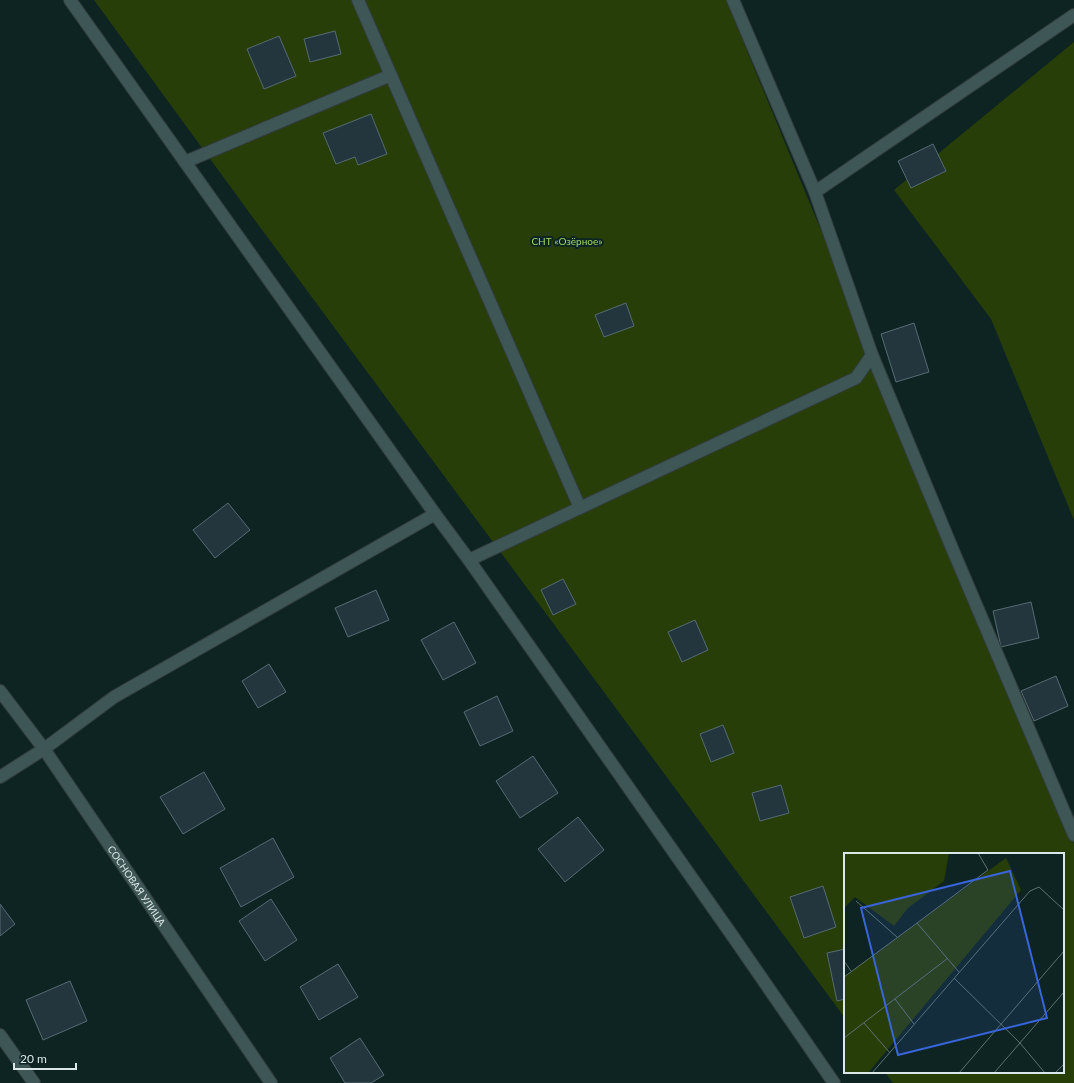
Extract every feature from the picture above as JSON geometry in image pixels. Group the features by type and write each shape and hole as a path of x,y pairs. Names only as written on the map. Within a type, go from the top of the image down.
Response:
{"street":[{"path":"70,0 469,560 834,1083"},
{"path":"358,0 580,508"},
{"path":"734,0 815,192 872,356 954,554 1074,835"},
{"path":"815,192 1074,15"},
{"path":"185,162 391,75"},
{"path":"469,560 856,378 872,356"},
{"path":"0,777 44,750 114,696 435,514"},
{"name":"СОСНОВАЯ УЛИЦА","path":"0,691 44,750 271,1083"},
{"path":"0,1035 34,1083"}],"green space":[{"name":"СНТ «Озёрное»","path":"94,0 726,0 1074,844 1074,1083 893,1083 886,1073 1064,1073 1064,853 844,853 844,1017 257,223"},
{"path":"1074,42 1074,520 991,319 894,190"}],"building":[{"path":"335,31 341,54 310,62 304,39"},
{"path":"279,36 296,76 264,89 247,49"},
{"path":"371,114 387,154 358,165 355,157 336,164 323,133"},
{"path":"933,144 946,171 911,188 898,161"},
{"path":"626,303 634,326 604,337 595,315"},
{"path":"914,323 929,372 896,382 881,334"},
{"path":"228,503 250,530 215,558 193,530"},
{"path":"563,579 576,604 553,615 541,590"},
{"path":"376,590 389,620 348,637 335,608"},
{"path":"1031,602 1039,638 1001,647 993,611"},
{"path":"695,620 708,650 682,662 668,632"},
{"path":"454,622 476,663 443,680 421,640"},
{"path":"269,664 286,692 258,708 242,681"},
{"path":"1056,676 1068,706 1034,721 1021,691"},
{"path":"497,696 513,731 480,746 464,712"},
{"path":"723,725 734,753 711,762 700,734"},
{"path":"533,756 558,793 520,818 496,781"},
{"path":"204,772 225,809 183,834 160,797"},
{"path":"781,785 789,813 760,821 752,793"},
{"path":"578,817 604,850 565,882 538,849"},
{"path":"273,838 294,877 241,907 220,868"},
{"path":"823,886 836,927 804,938 790,897"},
{"path":"271,899 297,940 265,961 239,921"},
{"path":"0,904 15,924 0,936"},
{"path":"844,949 844,999 837,1001 827,953"},
{"path":"338,964 358,997 319,1020 300,987"},
{"path":"70,981 87,1021 43,1040 26,1000"},
{"path":"360,1038 384,1075 371,1083 345,1083 330,1058"}]}
